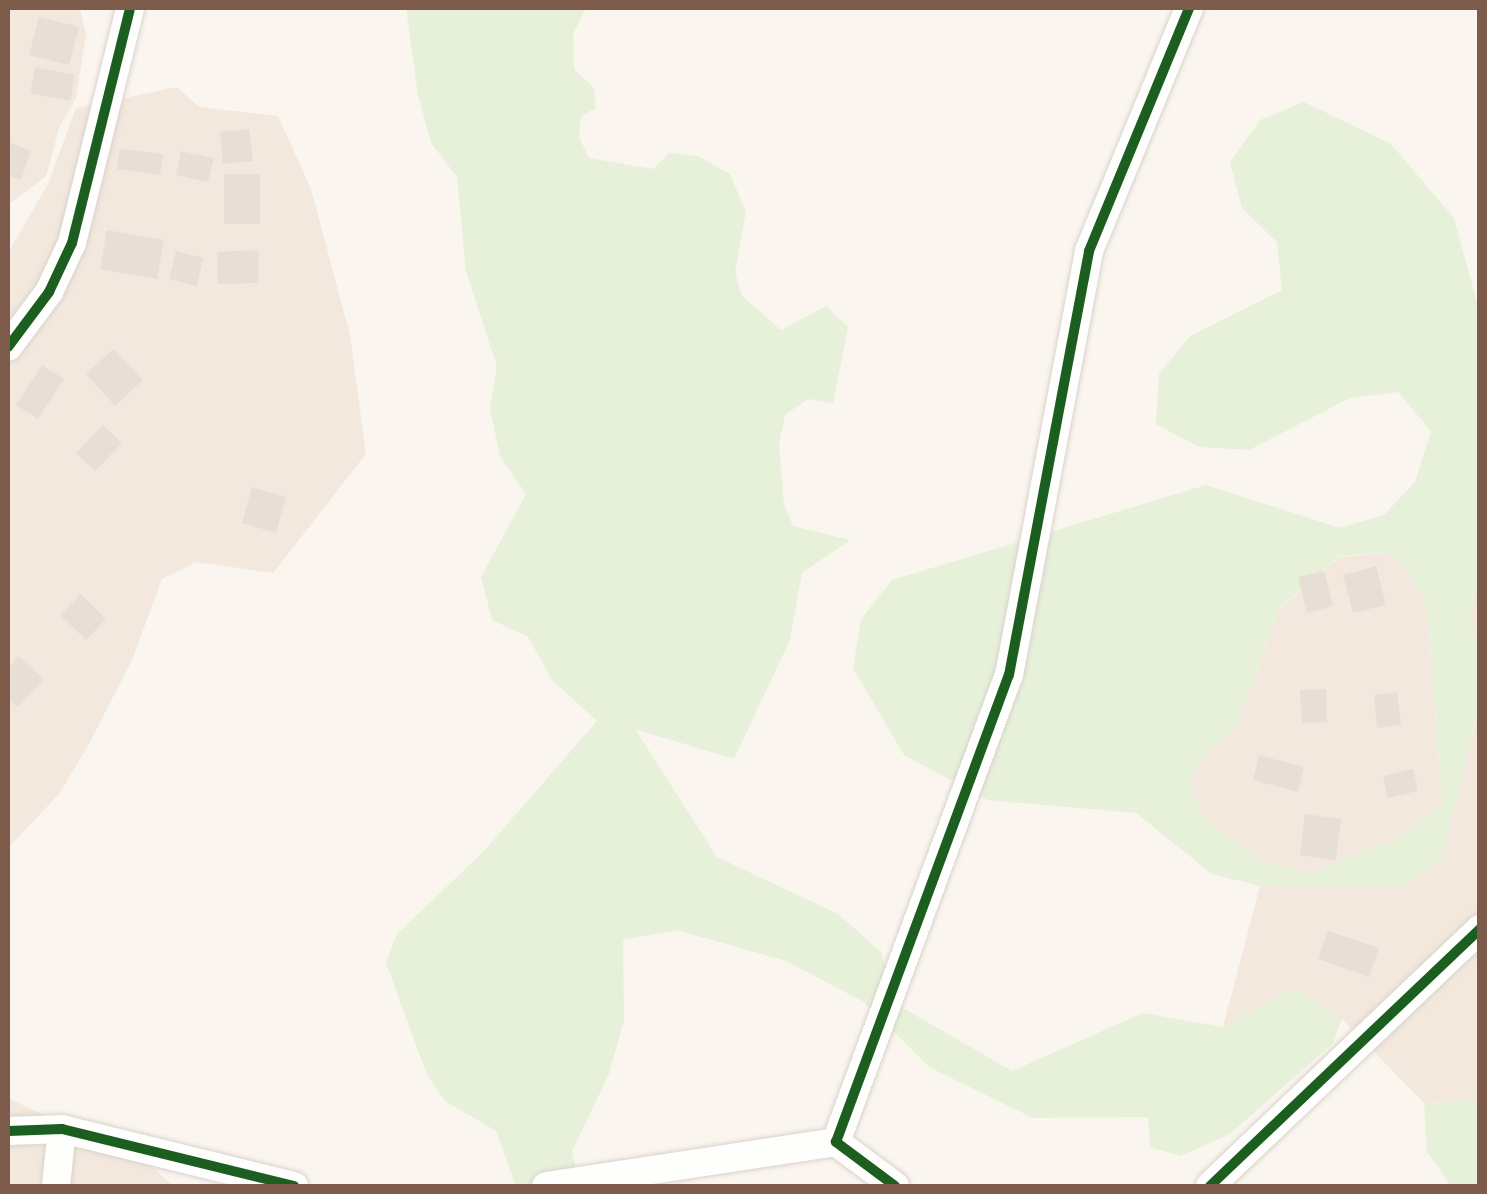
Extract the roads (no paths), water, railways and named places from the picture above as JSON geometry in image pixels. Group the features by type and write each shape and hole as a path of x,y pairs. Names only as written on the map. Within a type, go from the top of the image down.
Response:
{"street":[{"path":"8,347 49,292 72,243 130,8"},
{"path":"836,1142 1008,675 1089,251 1190,8"},
{"path":"1210,1186 1480,929"},
{"path":"8,1131 62,1129 294,1186"},
{"path":"56,1186 62,1129"},
{"path":"546,1186 836,1142 895,1186"}]}
